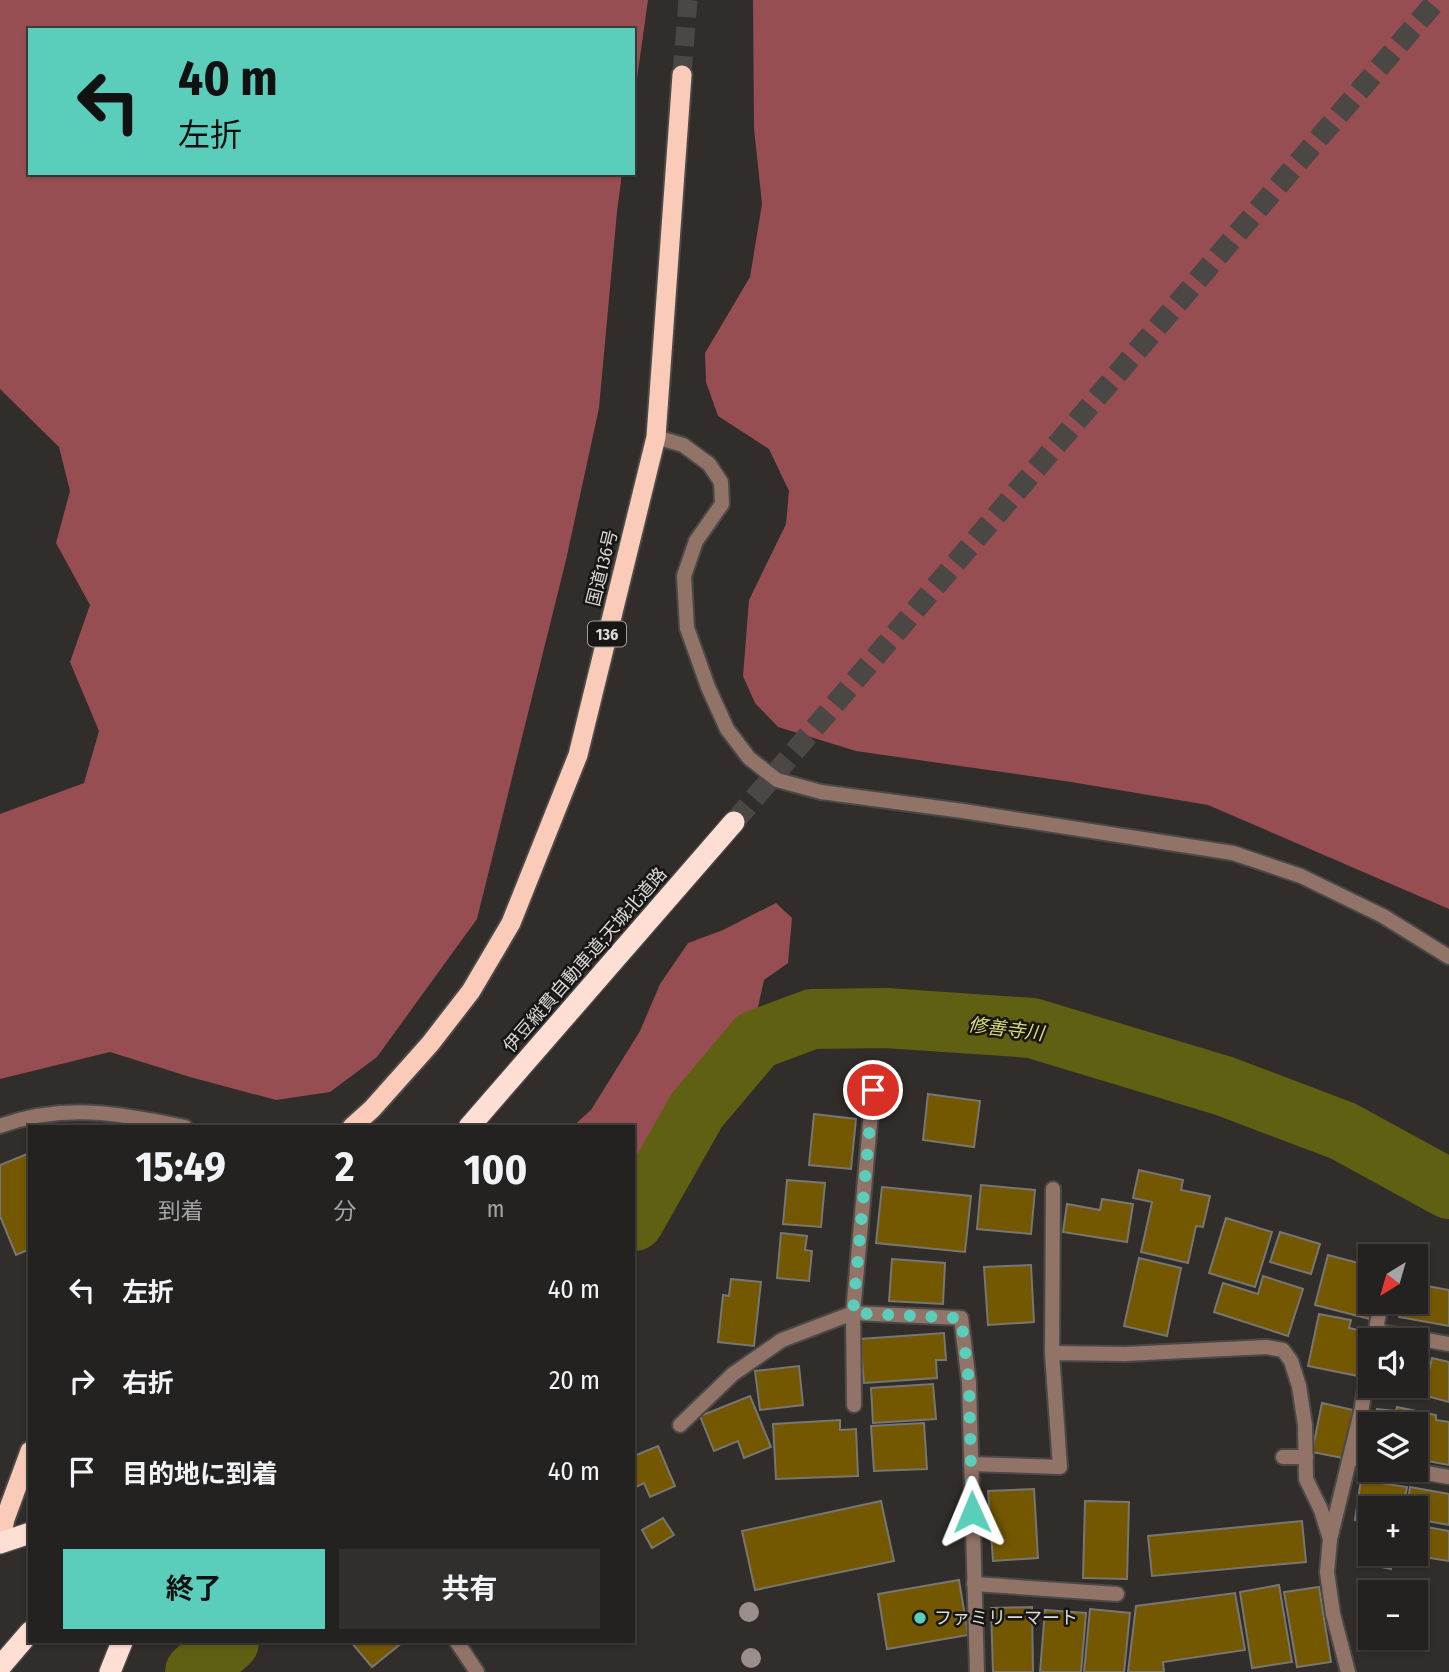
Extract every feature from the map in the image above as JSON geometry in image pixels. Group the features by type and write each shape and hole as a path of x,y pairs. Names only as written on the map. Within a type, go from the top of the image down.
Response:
{"highway":[{"name":"国道136号","path":"354,1125 430,1044 471,991 511,923 578,755 656,437 682,75"},
{"name":"伊豆縦貫自動車道;天城北道路","path":"474,1122 734,822"},
{"path":"28,1456 5,1519 0,1542 28,1534"},
{"path":"0,1667 28,1634"},
{"path":"110,1672 122,1643"}],"street":[{"path":"656,437 683,445 709,464 721,482 722,504 696,541 684,576 687,628 708,687 727,729 749,758 777,780 821,792 1233,853 1301,876 1383,916 1449,957"},
{"path":"854,1405 853,1313 873,1090"},
{"path":"0,1126 29,1116 70,1111 138,1117 176,1125"},
{"path":"971,1464 1065,1467 1052,1353 1053,1189"},
{"path":"680,1425 733,1374 782,1340 853,1313 961,1318 969,1382 977,1672"},
{"path":"1428,1342 1449,1344"},
{"path":"1052,1353 1125,1354 1266,1347 1283,1350 1291,1361 1299,1386 1305,1425 1306,1479 1321,1510 1330,1539"},
{"path":"1348,1672 1331,1604 1327,1572 1330,1539 1362,1398"},
{"path":"1283,1457 1306,1457"},
{"path":"1350,1458 1358,1460"},
{"path":"1428,1474 1449,1478"},
{"path":"974,1584 1117,1594"},
{"path":"458,1643 477,1672"}],"shaded area":[{"path":"0,0 648,0 635,93 635,28 28,28 28,175 622,175 599,408 566,560 477,919 377,1057 330,1092 276,1100 110,1052 0,1079 0,814 84,783 99,731 70,662 90,605 56,543 70,491 59,447 0,389"},
{"path":"753,0 1449,0 1449,909 1208,805 856,751 778,727 755,703 743,676 749,600 786,524 789,491 769,449 718,416 706,382 705,353 750,277 762,204 754,128"},
{"path":"776,903 792,918 788,963 764,980 756,1016 735,1035 668,1124 635,1190 635,1125 574,1125 591,1110 640,1031 660,984 688,943 723,930"}],"building":[{"path":"928,1094 980,1101 974,1147 923,1140"},
{"path":"814,1114 856,1119 851,1169 809,1165"},
{"path":"27,1154 28,1156 28,1250 16,1255 0,1216 0,1165"},
{"path":"1139,1170 1183,1180 1181,1190 1210,1196 1203,1227 1196,1226 1188,1263 1141,1252 1152,1202 1133,1198"},
{"path":"787,1180 825,1183 821,1227 783,1224"},
{"path":"981,1185 1035,1190 1031,1234 977,1229"},
{"path":"882,1187 971,1196 965,1252 876,1243"},
{"path":"1102,1199 1133,1204 1127,1242 1063,1232 1067,1204 1100,1210"},
{"path":"1226,1218 1272,1232 1255,1287 1209,1273"},
{"path":"1280,1232 1320,1244 1311,1274 1270,1262"},
{"path":"781,1233 807,1236 805,1250 812,1251 809,1281 777,1278"},
{"path":"1328,1255 1358,1263 1358,1314 1371,1314 1370,1319 1315,1305"},
{"path":"1139,1258 1181,1268 1167,1336 1124,1326"},
{"path":"892,1259 945,1263 943,1304 889,1301"},
{"path":"1031,1265 1034,1322 988,1325 984,1267"},
{"path":"1263,1276 1303,1289 1288,1336 1214,1312 1223,1283 1258,1294"},
{"path":"731,1279 761,1282 754,1346 718,1342 723,1295 729,1296"},
{"path":"1428,1286 1449,1290 1449,1326 1399,1317 1399,1314 1428,1314"},
{"path":"1319,1314 1351,1320 1349,1328 1358,1330 1358,1376 1308,1366"},
{"path":"944,1333 946,1360 936,1360 937,1378 864,1383 860,1339"},
{"path":"1432,1358 1449,1362 1449,1402 1428,1396 1428,1374"},
{"path":"799,1366 803,1405 760,1410 755,1371"},
{"path":"933,1384 936,1419 873,1423 871,1388"},
{"path":"750,1396 771,1447 744,1458 738,1441 714,1451 700,1416"},
{"path":"1322,1403 1353,1410 1343,1458 1312,1452"},
{"path":"1397,1407 1421,1412 1376,1412 1377,1409 1396,1411"},
{"path":"1428,1413 1436,1415 1436,1420 1449,1422 1449,1465 1428,1461"},
{"path":"840,1420 840,1430 856,1429 858,1476 776,1479 773,1424"},
{"path":"924,1423 927,1469 874,1471 871,1426"},
{"path":"658,1446 675,1486 650,1497 644,1483 635,1488 635,1456"},
{"path":"1361,1482 1407,1487 1405,1496 1359,1496"},
{"path":"1410,1487 1449,1494 1449,1525 1428,1521 1428,1496 1409,1496"},
{"path":"1034,1489 1038,1558 993,1561 988,1491"},
{"path":"1358,1500 1358,1521 1355,1520"},
{"path":"881,1501 894,1561 755,1590 742,1531"},
{"path":"1085,1501 1129,1502 1127,1579 1083,1578"},
{"path":"663,1518 674,1535 652,1548 642,1530"},
{"path":"1302,1521 1306,1562 1152,1576 1148,1536"},
{"path":"1428,1527 1449,1531 1449,1561 1428,1558"},
{"path":"959,1580 968,1635 887,1649 878,1594"},
{"path":"1279,1585 1292,1662 1252,1668 1240,1592"},
{"path":"1319,1587 1331,1662 1297,1667 1284,1592"},
{"path":"1235,1593 1245,1650 1163,1662 1164,1672 1128,1672 1136,1606"},
{"path":"1032,1607 1033,1672 993,1672 991,1608"},
{"path":"1090,1609 1130,1613 1124,1672 1084,1672"},
{"path":"1045,1610 1086,1613 1081,1672 1040,1672"},
{"path":"352,1643 402,1643 372,1667"}],"waterway":[{"name":"修善寺川","path":"635,1219 697,1110 756,1040 812,1019 886,1018 1032,1028 1224,1086 1343,1131 1449,1189"},
{"name":"修善寺川","path":"195,1672 228,1643"}],"tunnel":[{"path":"682,75 688,0"},
{"path":"734,822 1437,0"}],"place":[{"name":"ファミリーマート","path":"920,1618"}],"route":[{"path":"873,1090 853,1313 961,1318 969,1382 972,1512"}]}
